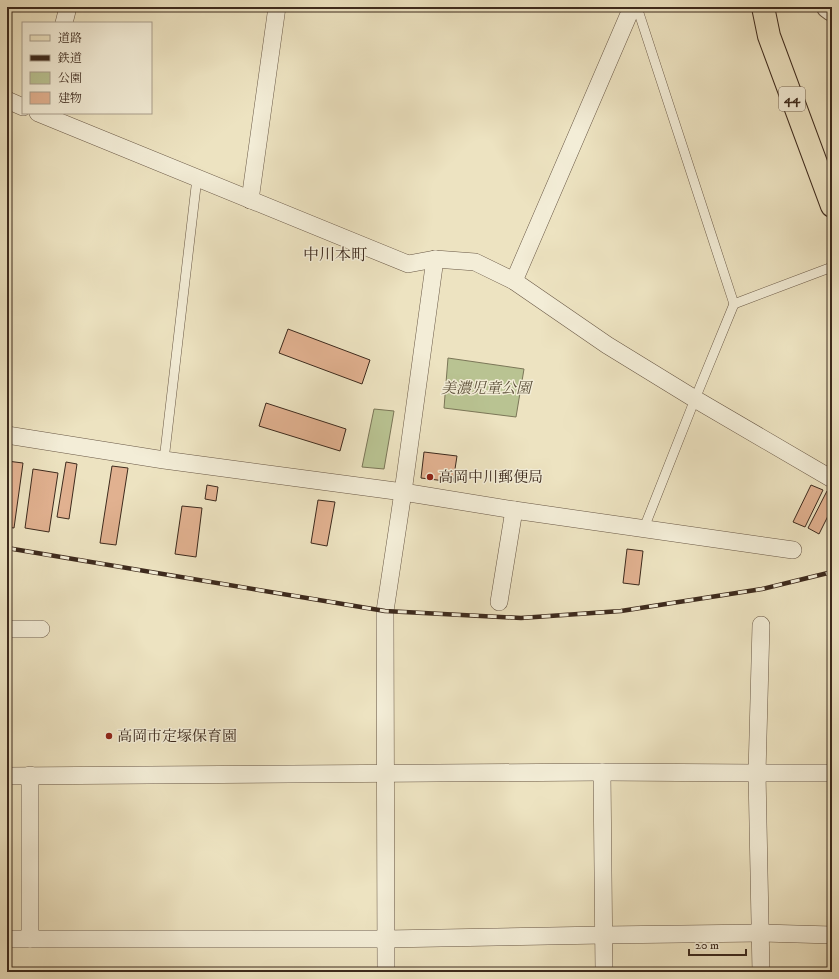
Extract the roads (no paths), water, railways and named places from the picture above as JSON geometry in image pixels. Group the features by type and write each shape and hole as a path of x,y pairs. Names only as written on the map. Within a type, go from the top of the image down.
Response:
{"main road":[{"name":"44","path":"763,7 769,36 832,206"}],"street":[{"path":"64,22 68,7"},
{"path":"250,200 277,7"},
{"path":"514,281 632,7"},
{"path":"828,7 832,10"},
{"path":"7,100 22,107"},
{"path":"42,114 408,264 434,259 475,262 514,281 607,345 695,399 832,479"},
{"path":"386,972 385,611 403,492 434,259"},
{"path":"7,435 164,460 403,492 514,510 793,550"},
{"path":"499,602 514,510"},
{"path":"761,625 757,773 761,972"},
{"path":"7,629 41,629"},
{"path":"602,772 604,972"},
{"path":"7,776 602,772 832,773"},
{"path":"30,775 30,939"},
{"path":"7,939 386,940 761,933 832,935"}],"lane":[{"path":"637,7 734,304 644,528"},
{"path":"164,460 197,178"},
{"path":"734,304 832,267"}],"railway":[{"path":"7,548 385,611 521,618 621,611 762,589 832,572"}],"place":[{"name":"高岡中川郵便局","path":"430,477"},
{"name":"高岡市定塚保育園","path":"109,736"}],"district":[{"name":"中川本町","path":"335,255"}],"park label":[{"name":"美濃児童公園","path":"486,388"}]}
